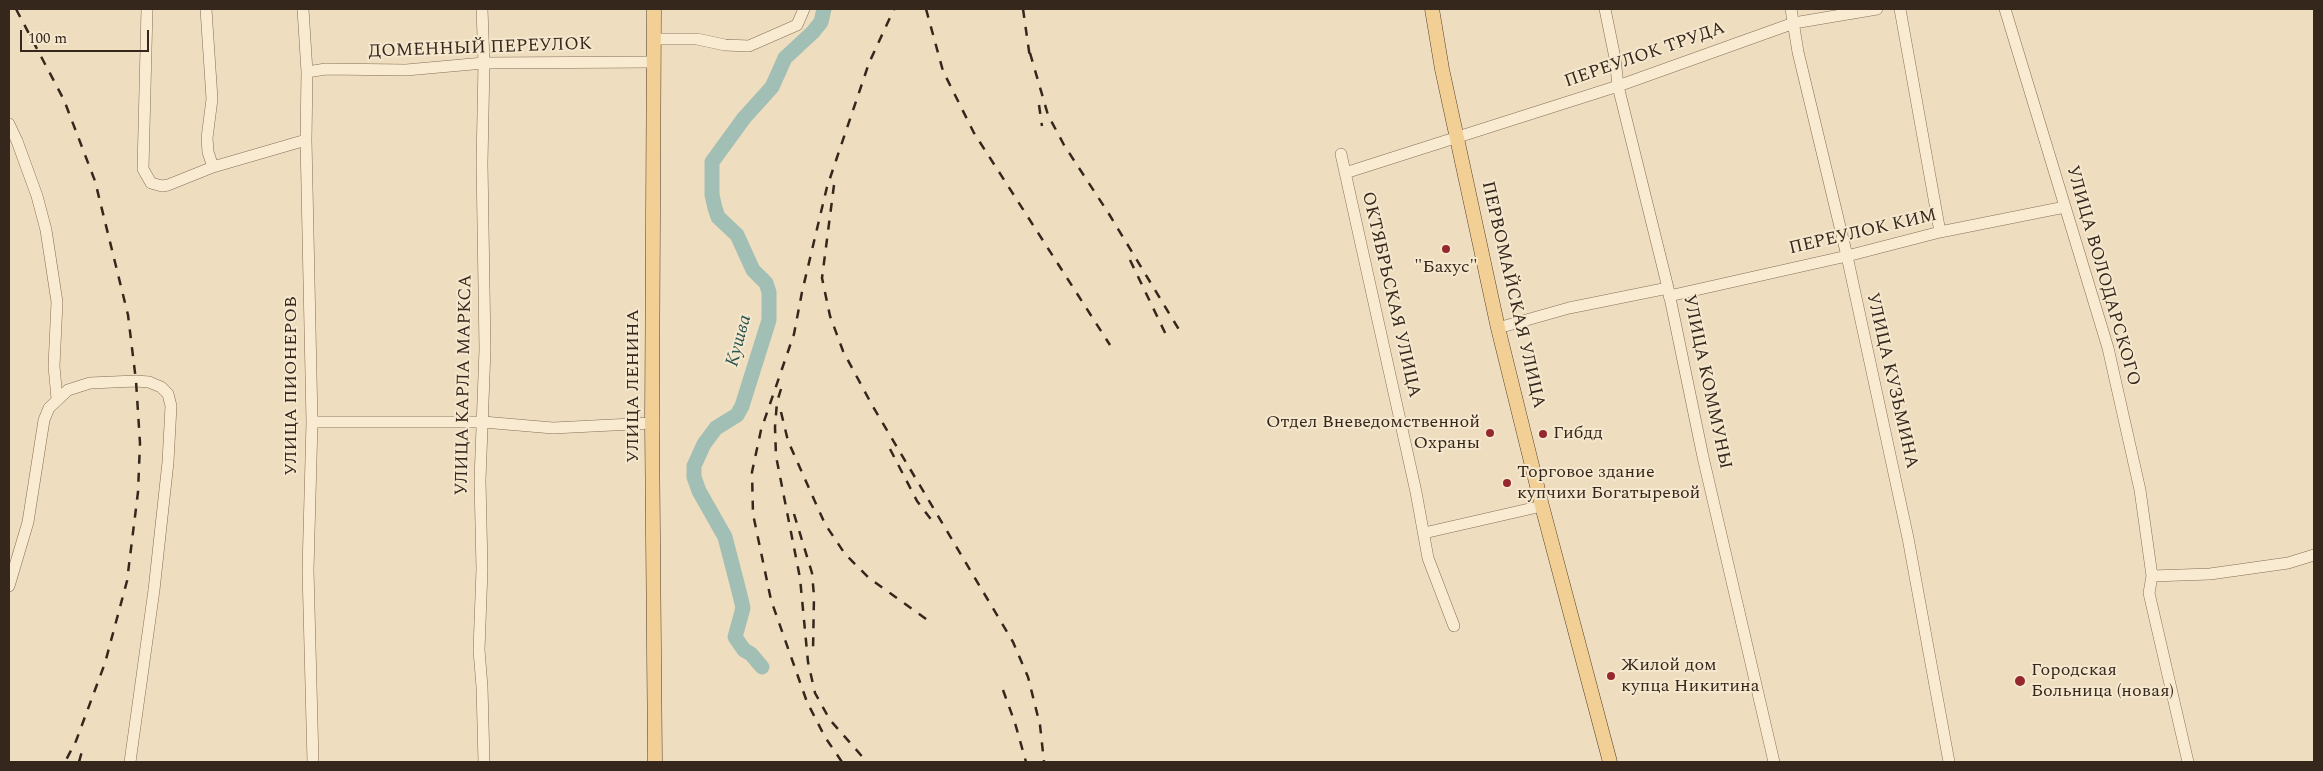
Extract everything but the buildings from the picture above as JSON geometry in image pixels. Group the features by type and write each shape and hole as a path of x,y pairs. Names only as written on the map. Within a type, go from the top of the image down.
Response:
{"main road":[{"name":"УЛИЦА ЛЕНИНА","path":"654,9 652,423 655,762"},
{"name":"ПЕРВОМАЙСКАЯ УЛИЦА","path":"1432,9 1456,138 1498,328 1542,506 1610,762"}],"street":[{"path":"147,9 143,169 151,182 162,186 168,185 213,167 306,140"},
{"path":"206,9 212,99 207,138 208,152 213,167"},
{"name":"УЛИЦА ПИОНЕРОВ","path":"303,9 307,72 306,140 312,422 308,570 313,762"},
{"name":"УЛИЦА КАРЛА МАРКСА","path":"482,9 484,64 482,163 485,350 479,650 484,762"},
{"path":"654,39 697,40 725,45 749,46 797,25 804,9"},
{"name":"УЛИЦА КОММУНЫ","path":"1605,9 1615,58 1618,86 1668,292 1703,457 1774,762"},
{"name":"УЛИЦА КУЗЬМИНА","path":"1791,9 1798,52 1847,256 1908,538 1949,762"},
{"name":"ПЕРЕУЛОК ТРУДА","path":"1345,173 1618,86 1794,23 1877,9"},
{"path":"1900,9 1940,232"},
{"name":"УЛИЦА ВОЛОДАРСКОГО","path":"2005,9 2108,348 2140,490 2152,576 2149,594 2188,762"},
{"name":"ДОМЕННЫЙ ПЕРЕУЛОК","path":"307,72 326,69 406,70 484,64 654,62"},
{"path":"9,124 18,141 46,230 57,302 54,366 58,399"},
{"name":"ОКТЯБРЬСКАЯ УЛИЦА","path":"1342,154 1428,558 1454,626"},
{"name":"ПЕРЕУЛОК КИМ","path":"1498,328 1569,308 1668,292 1847,256 1940,232 2065,207"},
{"path":"9,586 28,522 44,420 49,408 68,390 90,383 136,381 149,382 160,387 168,394 171,406 168,462 154,590 130,762"},
{"path":"312,422 483,422 553,428 652,423"},
{"path":"1424,533 1542,506"},
{"path":"2152,576 2210,574 2288,563 2314,555"}],"waterway":[{"name":"Кушва","path":"762,667 751,654 744,650 735,637 743,608 740,595 725,537 699,491 694,477 694,466 704,444 716,428 737,415 742,406 769,320 769,292 766,283 753,270 737,235 718,217 712,195 712,162 744,118 772,87 785,58 821,22 824,9"}],"railway":[{"path":"16,9 64,100 95,181 128,315 136,381 140,443 138,492 127,581 105,663 76,741 65,762"},
{"path":"842,762 825,737 807,702 771,600 753,514 752,472 761,430 794,334 827,187 869,63 894,9"},
{"path":"926,9 943,71 974,133 1110,345"},
{"path":"1023,9 1030,58"},
{"path":"1030,53 1048,115 1064,145 1109,214 1181,333"},
{"path":"1039,105 1042,126"},
{"path":"834,185 822,278 830,316 843,351 872,405 1013,642 1028,677 1040,725 1044,762"},
{"path":"1130,260 1169,341"},
{"path":"781,389 777,402 775,427 776,456 800,578 808,662 815,693 830,720 867,762"},
{"path":"781,412 788,441 825,524 845,554 869,578 933,624"},
{"path":"890,449 917,501 936,526"},
{"path":"794,514 812,573 814,596 813,651"},
{"path":"1003,690 1026,762"},
{"path":"79,762 82,751"}],"place":[{"name":"\"Бахус\"","path":"1446,249"},
{"name":"Отдел Вневедомственной Охраны","path":"1490,433"},
{"name":"Гибдд","path":"1543,434"},
{"name":"Торговое здание купчихи Богатыревой","path":"1507,483"},
{"name":"Жилой дом купца Никитина","path":"1611,676"},
{"name":"Городская Больница (новая)","path":"2020,681"}]}
